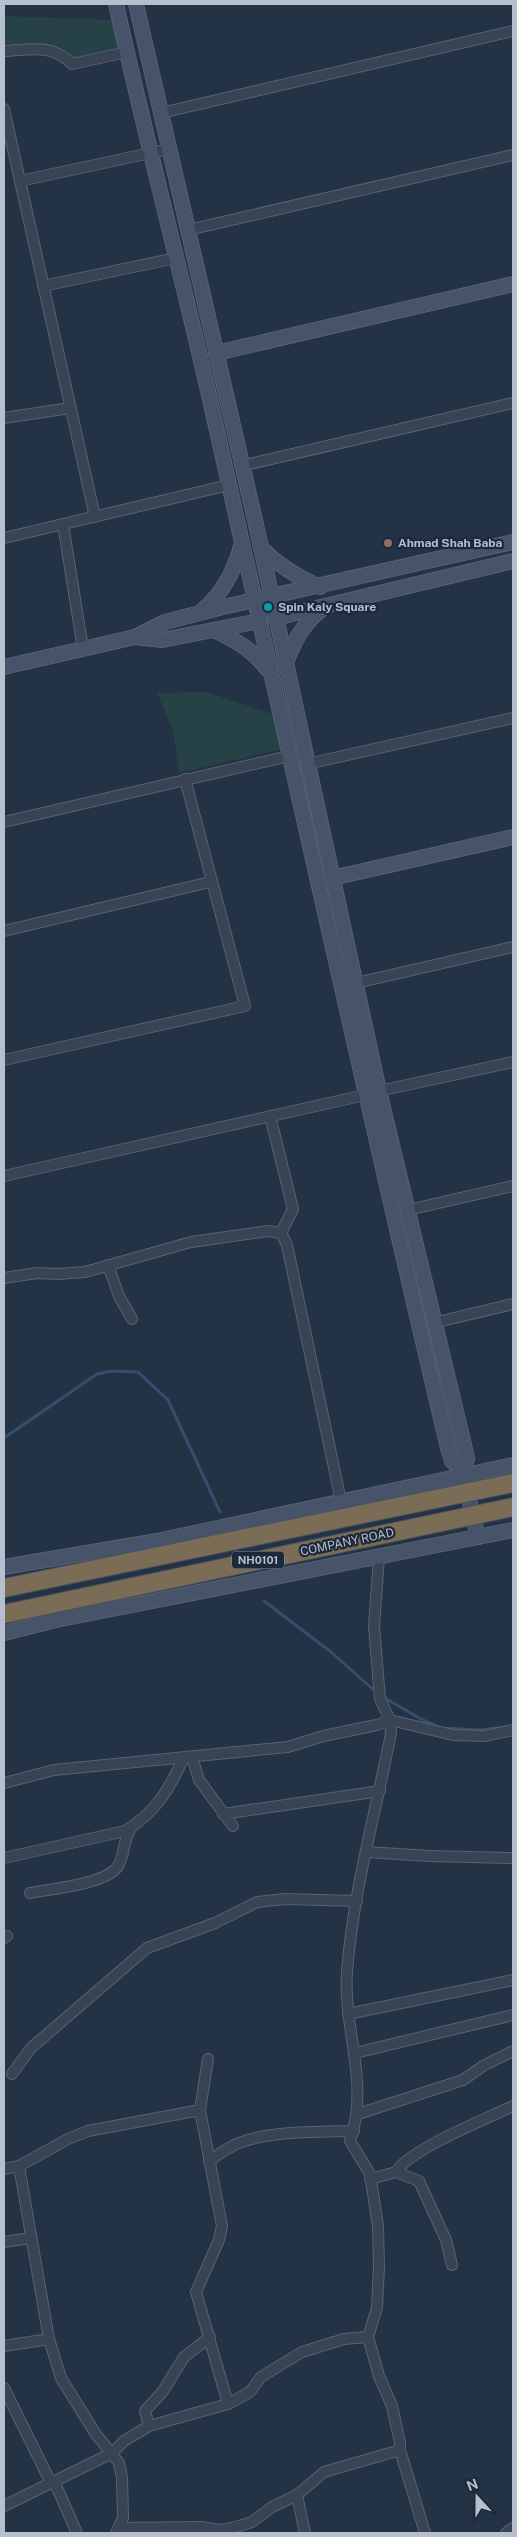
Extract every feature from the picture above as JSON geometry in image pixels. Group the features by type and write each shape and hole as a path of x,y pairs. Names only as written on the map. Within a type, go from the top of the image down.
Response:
{"highway":[{"name":"COMPANY ROAD","path":"4,1588 464,1480 513,1483"},
{"name":"COMPANY ROAD","path":"4,1614 513,1507"}],"street":[{"path":"116,4 242,543 346,1014 448,1448 452,1461 464,1480 478,1537"},
{"path":"136,4 261,548 270,597 379,1091 466,1453 464,1480"},
{"path":"161,113 513,31"},
{"path":"4,51 51,49 64,55 72,64 127,52"},
{"path":"4,109 95,517"},
{"path":"20,182 170,149"},
{"path":"188,230 513,155"},
{"path":"161,195 178,190"},
{"path":"43,286 176,258"},
{"path":"216,352 513,284"},
{"path":"241,466 513,403"},
{"path":"4,418 70,408"},
{"path":"4,538 229,486"},
{"path":"63,524 84,649"},
{"path":"4,667 135,637 165,622 198,613 513,542"},
{"path":"198,613 216,599 227,582 236,566 242,543"},
{"path":"261,548 276,562 302,580 320,587"},
{"path":"135,637 162,640 259,622 513,560"},
{"path":"285,665 295,639 310,618 326,605"},
{"path":"214,630 239,642 258,658 270,674"},
{"path":"307,764 513,718"},
{"path":"4,822 289,756"},
{"path":"4,1060 244,1006 210,882 185,779"},
{"path":"332,878 513,837"},
{"path":"4,931 210,882"},
{"path":"356,983 513,947"},
{"path":"346,1014 362,1011"},
{"path":"379,1091 513,1062"},
{"path":"4,1176 365,1095"},
{"path":"270,1116 293,1209 281,1233"},
{"path":"386,1182 400,1179"},
{"path":"408,1210 513,1186"},
{"path":"4,1278 13,1275 84,1272 191,1242 268,1231 281,1233"},
{"path":"281,1233 287,1244 341,1501"},
{"path":"108,1265 119,1296 132,1319"},
{"path":"433,1322 513,1304"},
{"path":"4,1567 156,1541 341,1501 464,1480 513,1465"},
{"path":"4,1633 56,1620 513,1530"},
{"path":"378,1558 374,1626 380,1694 390,1720 391,1733 351,1930 347,1974 348,2014 356,2053 358,2114 350,2141 370,2174 378,2226 377,2308 368,2337 379,2376 392,2406 400,2450 425,2533"},
{"path":"4,1783 54,1770 288,1747 323,1736 376,1725 390,1720 453,1735 485,1736 513,1730"},
{"path":"187,1758 199,1780 233,1826"},
{"path":"4,1858 125,1831 140,1822 169,1790 187,1758"},
{"path":"223,1814 380,1791"},
{"path":"30,1893 102,1878 117,1868 124,1851 124,1838 132,1826"},
{"path":"367,1852 513,1858"},
{"path":"12,2074 31,2048 147,1948 215,1922 257,1902 285,1899 357,1901"},
{"path":"348,2014 513,1980"},
{"path":"356,2053 513,2015"},
{"path":"358,2114 464,2080 483,2066 513,2051"},
{"path":"208,2059 200,2110 222,2226 219,2240 196,2292 228,2404"},
{"path":"396,2172 401,2164 426,2148 513,2106"},
{"path":"4,2169 19,2166 68,2139 88,2131 200,2110"},
{"path":"210,2161 229,2147 261,2138 300,2132 354,2131"},
{"path":"19,2166 49,2338 60,2378 95,2433 119,2463 122,2478 123,2518 118,2531 202,2527 240,2530 272,2507 297,2495 324,2472 400,2450"},
{"path":"370,2179 396,2172 419,2181 443,2232 452,2264"},
{"path":"4,2242 31,2238"},
{"path":"150,2426 145,2411 163,2391 184,2357 210,2337"},
{"path":"4,2506 112,2453 124,2441 150,2426 228,2404 250,2392 261,2377 302,2352 344,2339 368,2337"},
{"path":"4,2346 49,2338"},
{"path":"4,2388 77,2533"},
{"path":"297,2495 305,2533"},
{"path":"506,2533 513,2528"}],"green space":[{"path":"4,16 112,20 119,49 75,59 57,47 4,47"},
{"path":"206,692 273,714 283,749 179,773 173,730 157,693"}],"waterway":[{"path":"4,1438 97,1374 112,1371 138,1372 168,1400 220,1512"},
{"path":"264,1601 331,1652 376,1692"},
{"path":"383,1697 419,1718 439,1727"},
{"path":"445,1728 479,1730 506,1727"}],"place":[{"name":"Ahmad Shah Baba","path":"388,543"},
{"name":"Spin Kaly Square","path":"268,607"}]}
